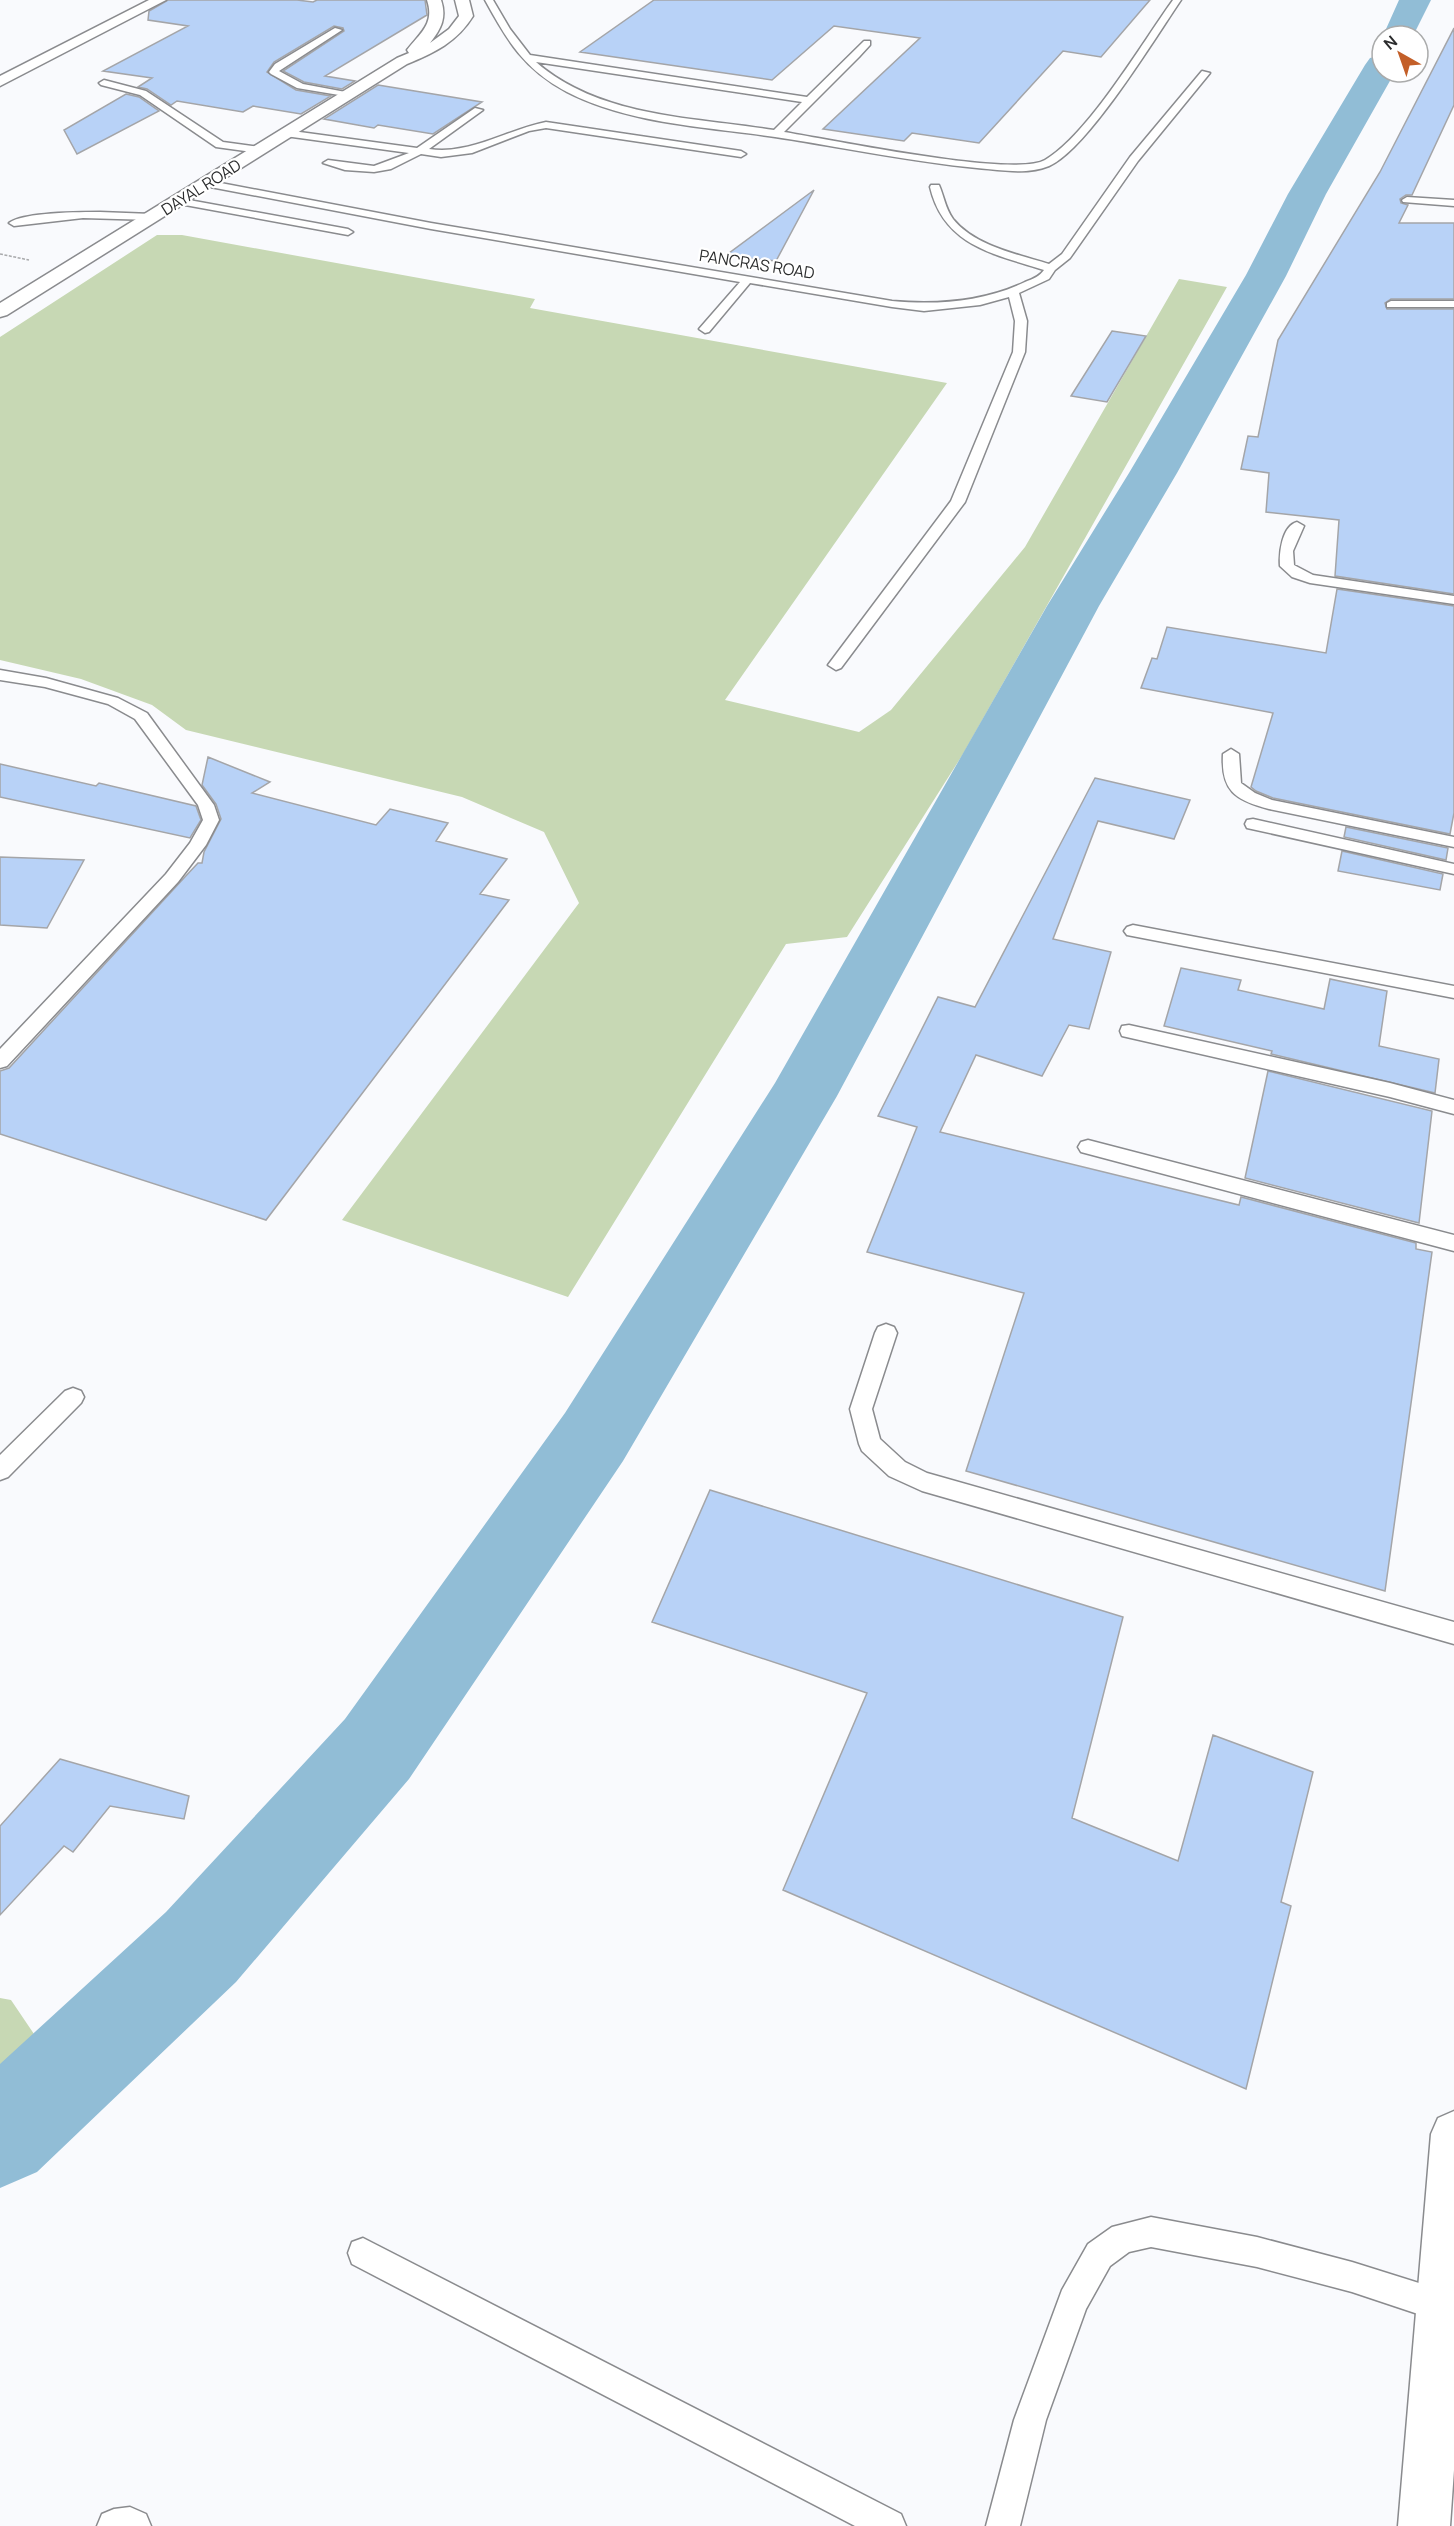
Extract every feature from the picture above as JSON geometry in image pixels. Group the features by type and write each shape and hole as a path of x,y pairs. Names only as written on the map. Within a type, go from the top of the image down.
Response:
{"street":[{"path":"0,82 159,0"},
{"name":"DAYAL ROAD","path":"402,61 434,30 439,10 434,0"},
{"name":"DAYAL ROAD","path":"0,311 402,61 450,37 462,25 466,16 462,0"},
{"path":"21,56 51,55"},
{"path":"1424,2526 1448,2308 1454,2134"}],"lane":[{"path":"489,0 523,57 574,92 614,106 776,134 994,166 1021,167 1046,164 1059,156 1082,131 1177,0"},
{"path":"338,30 278,66 274,72 297,85 348,95"},
{"path":"776,134 806,100 846,66 867,43"},
{"path":"523,57 806,100"},
{"name":"PANCRAS ROAD","path":"205,183 431,226 892,303 924,306 980,302 1013,292 1045,277 1051,268 1066,256 1134,159 1205,73"},
{"path":"104,83 143,93 220,145 260,150"},
{"path":"328,163 374,169 390,165 416,152 478,110"},
{"path":"285,134 441,154 468,151 526,129 546,125 741,154"},
{"path":"935,187 936,204 952,227 962,235 1001,252 1051,268"},
{"path":"1407,200 1454,203"},
{"path":"178,201 348,232"},
{"path":"14,223 64,215 114,214 152,218"},
{"path":"705,329 747,279"},
{"path":"836,665 958,502 1019,352 1023,327 1020,308 1013,292"},
{"path":"1390,305 1454,304"},
{"path":"1297,526 1286,551 1287,566 1297,574 1310,579 1454,600"},
{"path":"0,675 46,683 112,701 141,716 206,805 211,820 198,845 172,878 0,1061"},
{"path":"1231,754 1229,776 1238,791 1249,798 1454,842"},
{"path":"1253,824 1454,869"},
{"path":"1133,931 1347,969 1454,992"},
{"path":"1129,1031 1390,1090 1454,1107"},
{"path":"1088,1147 1454,1243"},
{"path":"886,1333 861,1409 870,1444 897,1469 922,1481 1454,1633"},
{"path":"0,1470 73,1397"},
{"path":"1003,2526 1030,2420 1073,2301 1099,2255 1123,2238 1151,2232 1257,2252 1353,2277 1448,2308"},
{"path":"363,2253 889,2526"},
{"path":"114,2526 130,2524 134,2526"}],"green space":[{"path":"157,235 182,235 535,299 530,308 947,383 725,700 859,732 891,710 1025,547 1179,279 1227,287 963,754 847,937 786,944 568,1297 342,1220 579,903 544,832 462,797 186,730 152,705 81,679 0,660 0,337"},
{"path":"0,1998 11,2000 34,2034 0,2066"}],"building":[{"path":"168,0 313,2 317,0 425,0 427,15 325,76 355,81 342,89 304,82 283,71 344,31 343,28 334,26 274,62 267,72 296,90 331,96 301,114 253,106 243,112 177,101 171,105 147,89 138,87 152,78 103,71 188,26 148,20 149,11"},
{"path":"654,0 1150,0 1101,57 1063,51 979,143 912,133 904,141 823,129 920,38 834,26 772,80 580,52"},
{"path":"1454,28 1454,105 1412,195 1406,195 1400,199 1401,203 1408,205 1399,223 1454,223 1454,299 1391,299 1385,303 1387,309 1454,309 1454,594 1335,576 1339,520 1266,512 1269,473 1241,469 1248,436 1258,437 1278,340 1380,172 1425,84 1430,84 1430,75"},
{"path":"378,85 482,102 433,134 378,125 374,128 324,119"},
{"path":"126,94 139,97 159,111 77,154 64,130"},
{"path":"814,190 776,261 725,256"},
{"path":"1112,331 1146,336 1107,402 1071,396"},
{"path":"1337,589 1454,606 1454,813 1450,834 1273,798 1256,791 1251,787 1273,713 1141,688 1152,658 1157,659 1167,627 1326,653"},
{"path":"208,757 270,782 252,793 376,825 390,809 448,823 436,841 507,859 480,894 509,900 266,1220 0,1134 0,1071 9,1068 198,863 202,863 204,852 221,819 216,804 202,785"},
{"path":"0,764 96,786 99,783 196,806 201,820 190,838 0,797"},
{"path":"1095,778 1190,800 1174,839 1098,821 1053,939 1111,952 1089,1029 1069,1025 1042,1076 976,1055 940,1132 1239,1205 1241,1197 1416,1243 1416,1249 1432,1252 1385,1591 966,1471 1024,1293 867,1252 917,1127 878,1116 938,997 975,1007"},
{"path":"1346,827 1448,848 1446,860 1344,837"},
{"path":"1342,851 1443,874 1440,890 1338,871"},
{"path":"0,857 84,860 47,928 0,925"},
{"path":"1181,968 1241,980 1238,990 1324,1009 1330,979 1387,991 1379,1046 1439,1059 1435,1093 1164,1026"},
{"path":"1268,1071 1432,1111 1419,1223 1245,1178"},
{"path":"710,1490 1123,1617 1072,1818 1178,1861 1213,1735 1313,1772 1281,1902 1291,1906 1246,2089 783,1890 867,1693 652,1622"},
{"path":"60,1759 189,1796 184,1819 110,1806 73,1852 64,1846 0,1915 0,1826"}],"waterway":[{"path":"1403,24 1415,0"},
{"path":"0,2135 201,1947 377,1749 594,1437 802,1096 1073,606 1153,473 1266,276 1307,194 1371,84"}]}
